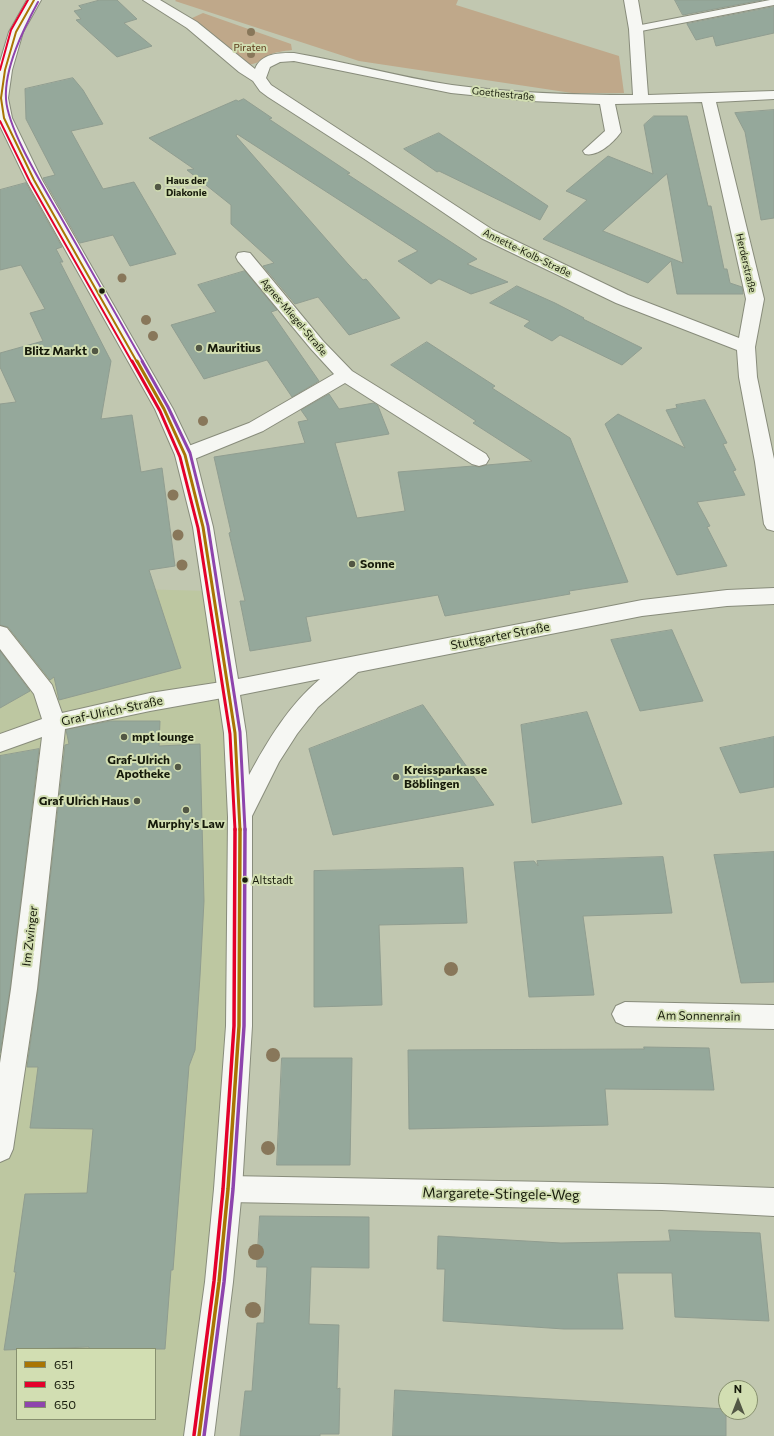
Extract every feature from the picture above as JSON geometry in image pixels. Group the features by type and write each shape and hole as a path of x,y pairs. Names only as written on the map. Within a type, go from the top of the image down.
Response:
{"street":[{"path":"34,0 16,32 5,70 2,98 2,118 34,180 164,409 185,455 203,527 221,635 235,734 240,817 239,1026 228,1189 219,1282 199,1436"},
{"name":"Annette-Kolb-Straße","path":"150,0 192,25 262,83 487,234 622,299 746,347"},
{"path":"631,0 636,29 641,100"},
{"name":"Goethestraße","path":"262,83 264,64 277,58 294,57 451,89 526,97 641,100 774,95"},
{"name":"Herderstraße","path":"708,98 755,299 746,347 748,377 765,462 774,524"},
{"path":"591,151 613,132 607,100"},
{"name":"Agnes-Miegel-Straße","path":"244,257 317,344 346,375 479,459"},
{"path":"185,455 256,427 307,396 346,375"},
{"name":"Stuttgarter Straße","path":"228,689 642,608 727,598 774,596"},
{"path":"0,634 44,691 55,723"},
{"path":"240,817 271,753 286,731 311,701 351,666"},
{"name":"Graf-Ulrich-Straße","path":"0,743 55,723 143,703 228,689"},
{"name":"Im Zwinger","path":"0,1149 24,989 55,723"},
{"name":"Am Sonnenrain","path":"624,1014 774,1017"},
{"name":"Margarete-Stingele-Weg","path":"228,1189 662,1196 774,1202"}],"lane":[{"path":"636,29 774,2"}],"shaded area":[{"path":"0,561 93,588 211,591 253,843 211,1436 0,1436"}],"green space":[{"path":"458,0 456,5 619,56 624,93 572,93 359,61 175,1"},
{"name":"Piraten","path":"203,13 291,44 292,50 279,52 267,56 253,64 246,65 190,19"}],"building":[{"path":"100,0 117,0 137,19 124,23 152,46 117,57 76,20 81,19 74,11 82,9 79,6"},
{"path":"675,0 762,0 683,15"},
{"path":"774,7 774,33 716,46 713,36 696,40 687,24"},
{"path":"73,78 83,90 103,124 71,131 103,189 134,182 176,254 130,266 113,235 80,243 43,178 55,175 26,119 25,89"},
{"path":"244,99 272,118 269,119 350,173 347,174 477,259 467,264 508,282 471,294 439,279 431,284 398,261 418,251 237,134 236,136 348,264 363,280 366,279 400,318 349,335 318,297 295,304 263,266 274,263 231,224 231,205 187,170 194,169 149,138 236,100 238,101"},
{"path":"774,110 774,218 761,220 745,132 735,113"},
{"path":"654,116 687,116 708,206 711,206 724,269 727,269 730,283 742,287 743,294 677,294 671,261 648,283 543,239 587,200 566,191 608,156 653,174 644,125","holes":["667,174 683,263 603,231"]},
{"path":"439,133 548,206 540,220 439,171 437,172 404,149"},
{"path":"26,183 62,247 56,249 63,262 60,262 111,361 101,419 132,415 141,472 162,468 175,566 149,570 181,668 59,700 54,677 50,680 8,627 0,625 0,404 16,402 0,367 0,353 43,341 30,313 45,309 21,265 0,270 0,190"},
{"path":"245,271 277,310 271,312 319,381 292,397 267,360 204,379 171,325 216,312 198,285"},
{"path":"517,286 555,303 584,318 583,319 642,348 622,365 560,335 552,341 524,326 530,321 490,303"},
{"path":"427,342 495,386 492,388 570,438 628,582 569,591 570,594 445,616 438,595 306,617 311,641 250,651 240,601 245,601 229,533 231,532 214,457 305,443 298,422 308,420 301,410 329,394 339,409 374,403 378,406 389,434 335,443 357,518 405,511 398,472 473,466 479,467 532,461 473,423 476,421 391,365"},
{"path":"705,400 727,443 723,444 736,470 733,471 745,495 697,502 710,526 707,527 727,566 677,575 605,424 618,414 685,448 666,410 677,408 676,405"},
{"path":"672,630 703,701 640,711 611,640"},
{"path":"0,651 30,691 0,708"},
{"name":"Kreissparkasse Böblingen","path":"423,705 494,805 333,835 309,749"},
{"path":"587,712 622,804 532,823 521,725"},
{"path":"111,721 160,721 159,746 200,744 204,901 200,976 195,1050 189,1066 173,1270 171,1270 165,1349 89,1347 16,1348 16,1350 4,1350 16,1272 14,1272 25,1194 87,1193 93,1129 30,1128 38,1067 27,1067 38,989 65,745 69,744 66,730"},
{"path":"774,737 774,787 740,793 720,748"},
{"path":"39,749 10,989 0,1053 0,756"},
{"path":"774,852 774,982 741,983 714,855"},
{"path":"663,857 672,913 583,916 594,995 529,997 514,862 534,861 538,866 537,861"},
{"path":"463,868 467,923 379,925 382,1005 314,1007 314,871"},
{"path":"644,1047 709,1048 714,1090 605,1089 608,1125 409,1129 408,1050 644,1049"},
{"path":"282,1058 352,1058 350,1165 277,1165"},
{"path":"260,1216 369,1217 369,1268 311,1267 309,1324 339,1325 337,1389 340,1388 339,1434 320,1434 320,1436 240,1436 245,1391 252,1391 257,1323 264,1323 267,1267 257,1267"},
{"path":"669,1230 760,1233 769,1321 675,1317 672,1273 617,1273 623,1329 564,1329 443,1321 445,1269 437,1269 438,1236 561,1243 670,1241"},
{"path":"395,1390 718,1409 718,1420 726,1420 726,1436 393,1436"}],"transit line":[{"name":"635","path":"0,70 11,30 28,0"},
{"name":"651","path":"34,0 16,32 5,70 1,98 4,118 34,180 164,409 185,455 203,527 235,733 240,817 239,1026 228,1189 219,1282 199,1436"},
{"name":"650","path":"38,2 21,34 10,71 6,98 9,117 38,178 168,407 190,453 208,526 240,732 245,817 244,1026 233,1189 224,1282 204,1436"},
{"name":"635","path":"0,121 30,182 160,411 180,457 198,528 216,636 230,734 235,817 234,1026 223,1189 214,1281 194,1435"}],"place":[{"name":"Haus der Diakonie","path":"158,187"},
{"name":"Mauritius","path":"199,348"},
{"name":"Blitz Markt","path":"95,351"},
{"name":"Sonne","path":"352,564"},
{"name":"mpt lounge","path":"124,737"},
{"name":"Graf-Ulrich Apotheke","path":"178,767"},
{"name":"Kreissparkasse Böblingen","path":"396,777"},
{"name":"Graf Ulrich Haus","path":"137,801"},
{"name":"Murphy's Law","path":"186,810"},
{"name":"Altstadt","path":"245,880"}]}
